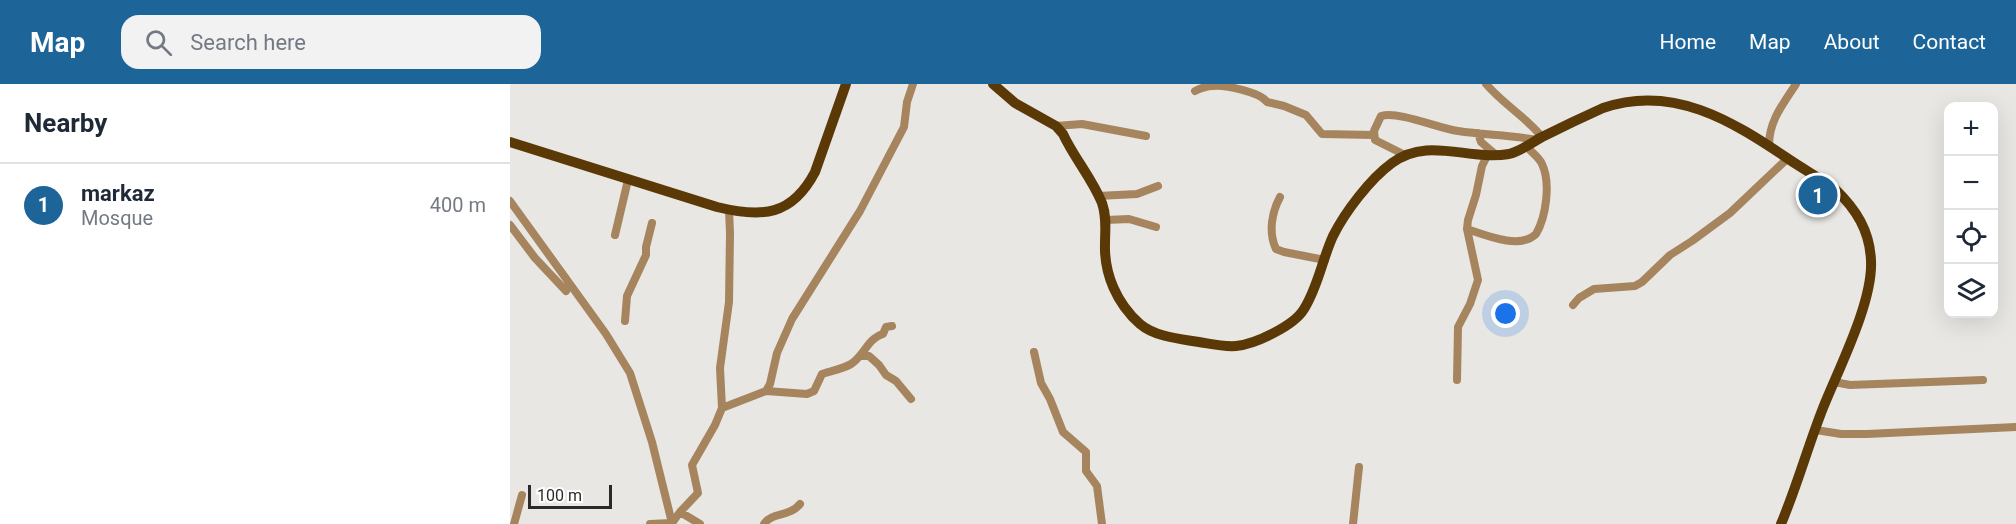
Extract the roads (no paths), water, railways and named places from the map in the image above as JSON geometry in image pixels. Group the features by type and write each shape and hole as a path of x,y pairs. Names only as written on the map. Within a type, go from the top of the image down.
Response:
{"main road":[{"path":"510,142 729,210 749,213 769,212 785,207 797,198 816,172 846,84"},
{"path":"993,84 1015,103 1056,126 1063,134 1098,196 1106,220 1106,259 1109,278 1117,294 1137,320 1153,332 1212,345 1233,346 1247,343 1294,320 1305,309 1332,238 1347,213 1378,174 1405,154 1430,148 1492,154 1512,153 1607,107 1639,99 1669,99 1705,108 1721,115 1835,189 1850,203 1861,220 1869,245 1870,284 1856,328 1781,524"}],"street":[{"path":"766,391 783,337 792,319 860,210 904,127 907,102 913,84"},
{"path":"1486,84 1499,99 1528,121 1539,139"},
{"path":"1769,145 1769,132 1775,116 1796,84"},
{"path":"1195,91 1216,85 1250,92 1267,102 1306,115 1322,134 1374,135"},
{"path":"1405,154 1377,142 1374,135 1379,117 1386,115 1456,130 1539,139"},
{"path":"1056,126 1082,124 1146,136"},
{"path":"1457,380 1458,327 1470,304 1478,280 1467,229 1468,220 1479,176 1492,154 1482,143 1478,133"},
{"path":"1467,229 1505,240 1526,240 1536,234 1547,196 1547,185 1545,171 1540,160 1526,146"},
{"path":"1573,305 1579,298 1594,289 1635,286 1642,282 1670,255 1730,213 1788,158"},
{"path":"615,235 628,180"},
{"path":"1098,196 1137,194 1158,186"},
{"path":"1280,198 1272,216 1276,249 1325,260"},
{"path":"510,201 606,333 630,373 652,442 672,523"},
{"path":"650,524 672,523 698,493 692,465 722,408 720,368 729,302 729,210"},
{"path":"1106,220 1129,219 1156,227"},
{"path":"625,321 627,296 646,255 652,224"},
{"path":"510,225 535,258 566,291"},
{"path":"722,408 766,391 807,394 814,391 822,374 849,365 877,336 883,334 886,327 892,326"},
{"path":"1034,352 1041,383 1063,432 1086,452 1086,471 1097,486 1102,524"},
{"path":"860,356 869,356 886,375 896,381 911,399"},
{"path":"1834,382 1850,385 1983,380"},
{"path":"1816,430 1841,434 1867,434 2016,427"},
{"path":"1353,524 1359,467"},
{"path":"514,524 522,495"},
{"path":"764,524 769,518 793,512 800,504"},
{"path":"681,512 700,524"},
{"path":"510,519 518,514"}],"place":[{"name":"markaz","path":"1818,195"}]}
